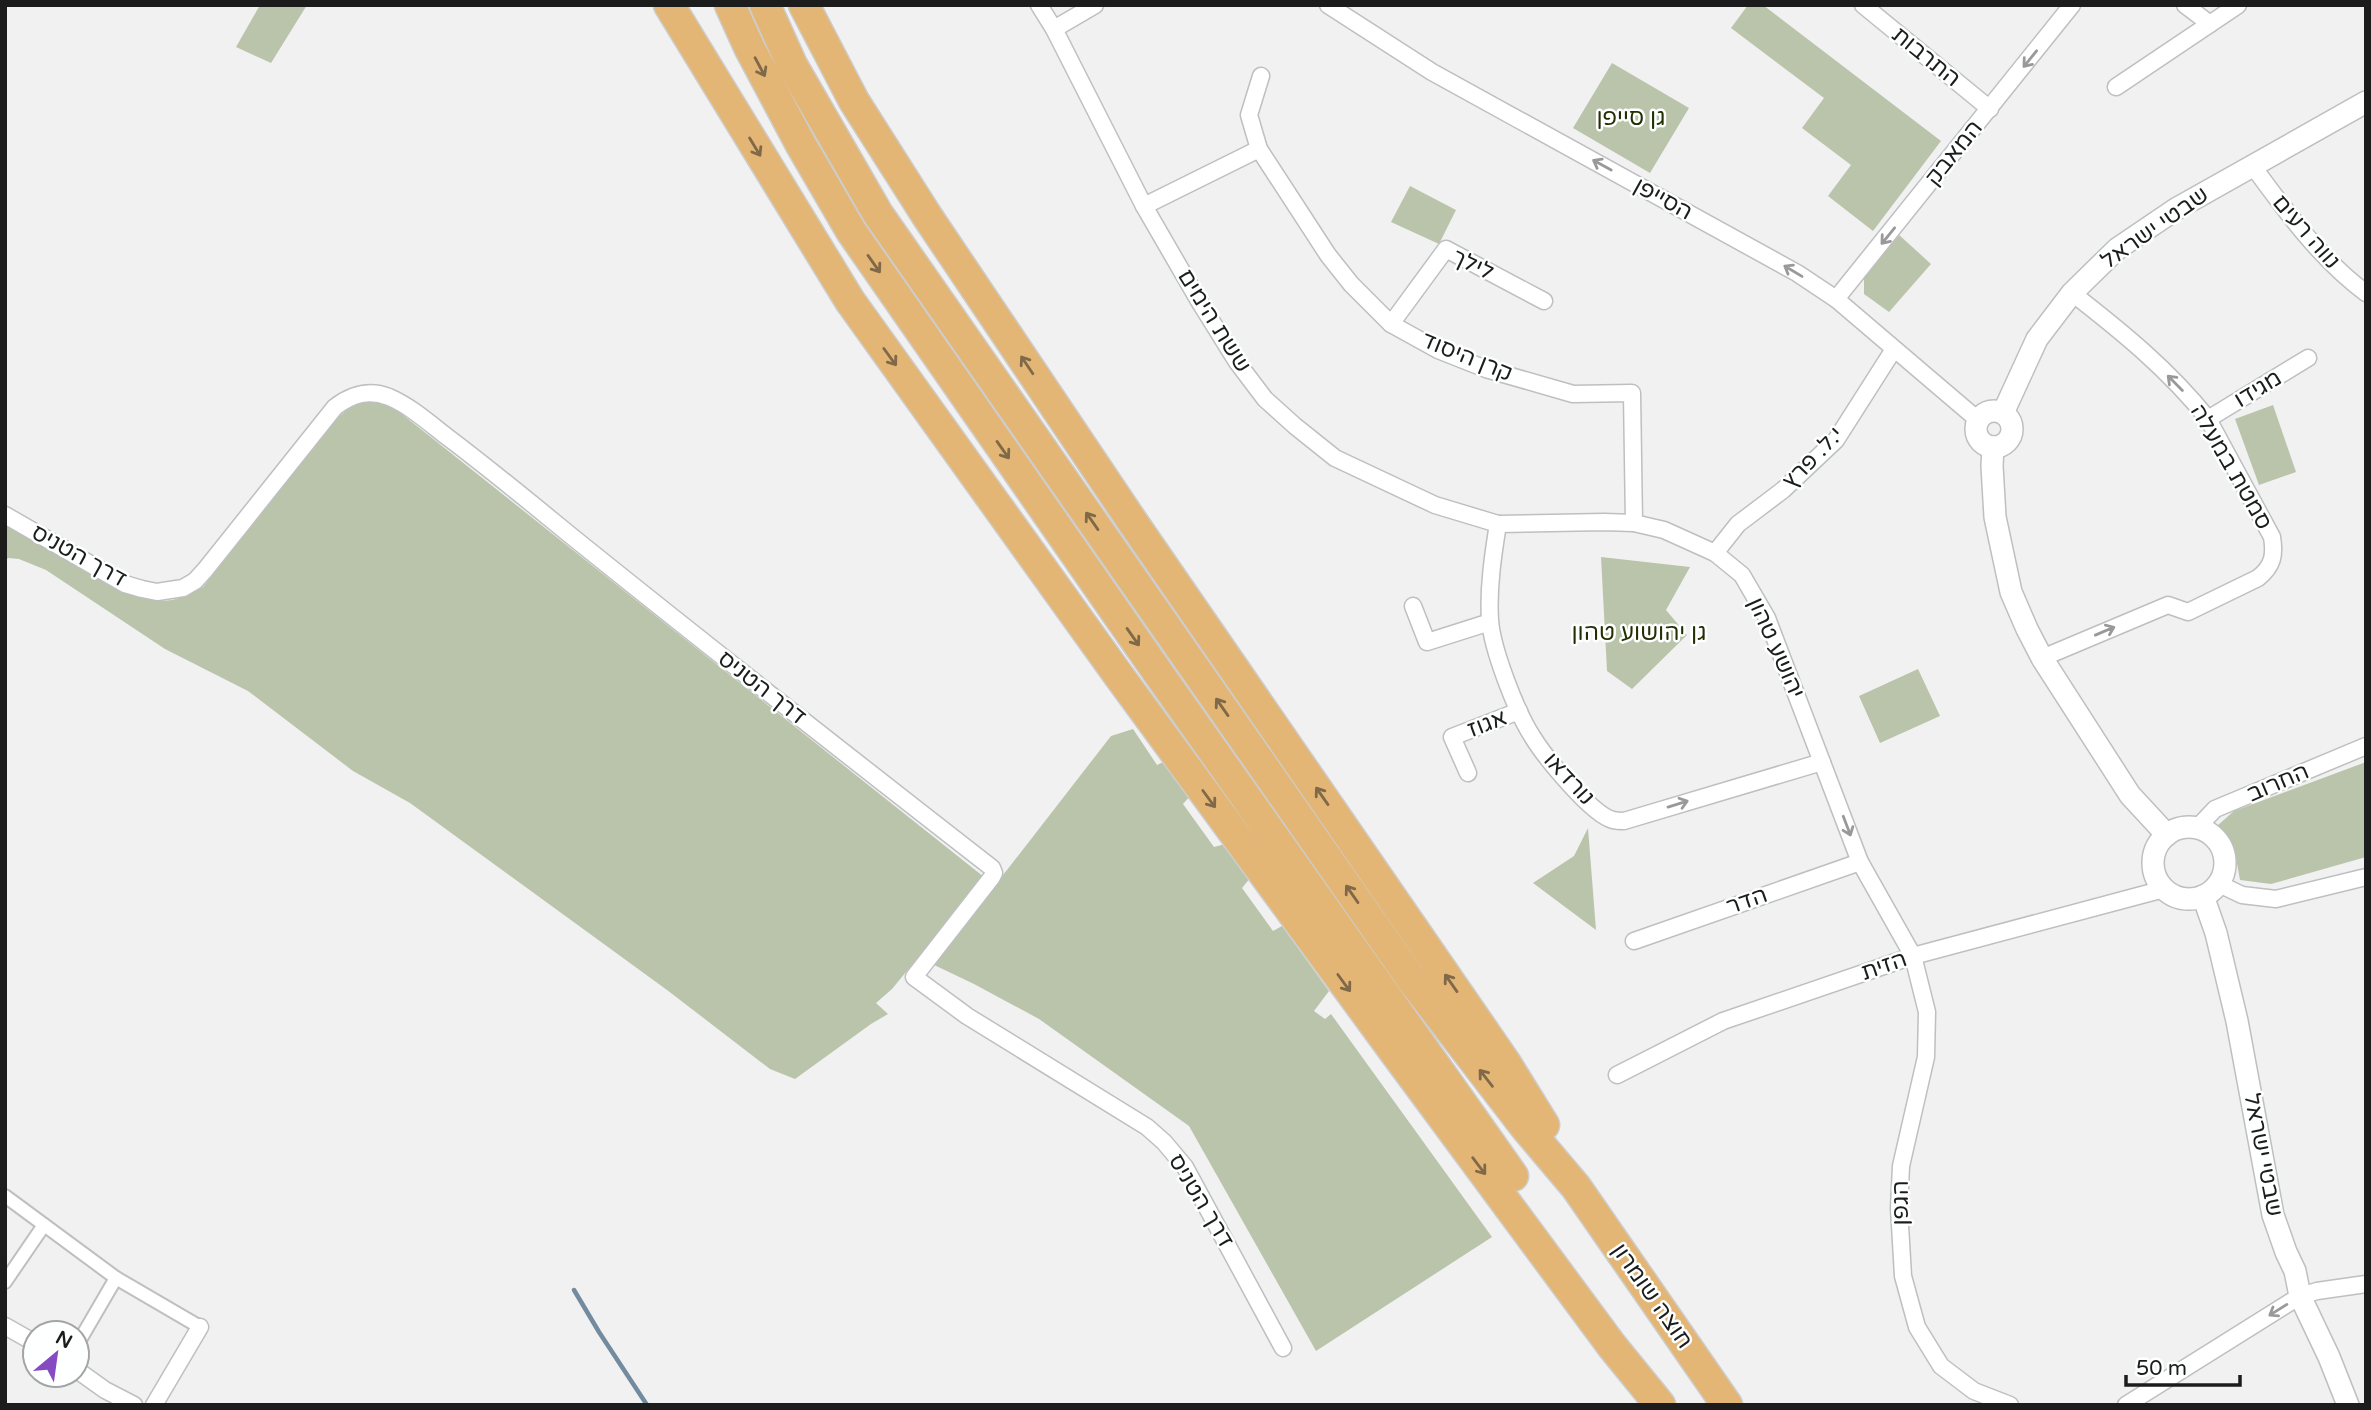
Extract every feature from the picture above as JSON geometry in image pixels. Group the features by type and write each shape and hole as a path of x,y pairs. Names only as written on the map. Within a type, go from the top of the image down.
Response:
{"highway":[{"path":"669,5 858,313 1363,1009 1612,1346 1660,1405"},
{"path":"730,5 801,145 851,231 1240,790 1676,1405"},
{"path":"765,5 792,65 878,214 1412,980 1526,1128 1576,1187"},
{"path":"804,5 854,101 927,216 1142,536 1505,1062 1547,1130 1576,1187"},
{"path":"824,5 927,216"},
{"name":"חוצה שומרון","path":"1576,1187 1727,1405"}],"street":[{"name":"ששת הימים","path":"1039,5 1054,29 1144,206 1199,302 1237,362 1265,399 1335,458 1435,505 1498,524"},
{"path":"1054,29 1095,5"},
{"name":"הסייפן","path":"1328,5 1432,72 1777,262 1836,299 1978,419"},
{"name":"התרבות","path":"1863,5 1990,109"},
{"name":"המאבק","path":"1836,299 2073,5"},
{"path":"2185,5 2210,24"},
{"path":"2116,87 2238,5"},
{"name":"קרן היסוד","path":"1261,76 1249,115 1259,149 1328,255 1351,284 1391,324 1438,350 1486,369 1573,394 1632,393 1634,523"},
{"name":"שבטי ישראל","path":"2003,413 2037,339 2072,293 2117,249 2176,209 2366,102"},
{"path":"1144,206 1259,149"},
{"name":"נווה רעים","path":"2252,165 2292,220 2347,279 2366,293"},
{"name":"לילך","path":"1391,324 1446,249 1544,301"},
{"name":"סמטת במעלה","path":"2042,658 2168,605 2188,612 2258,578 2267,571 2275,556 2272,537 2208,419 2195,402 2137,344 2072,293"},
{"name":"י.ל. פרץ","path":"1715,553 1738,524 1783,490 1836,440 1894,349"},
{"name":"מגידו","path":"2208,419 2308,358"},
{"name":"דרך הטניס","path":"5,515 125,584 157,592 183,588 195,581 205,570 335,407 360,393 374,393 390,397 411,410 487,467 753,681 992,868 992,877 914,977 967,1016 1147,1127 1164,1142 1185,1167 1283,1348"},
{"path":"1990,411 2003,413 2010,422 2012,432 2005,444 1987,446 1978,438 1978,419 1990,411"},
{"path":"1993,447 1995,517 2011,592 2042,658 2130,795 2167,835"},
{"name":"יהושע טהון","path":"1498,524 1634,523 1664,530 1715,553 1742,575 1768,618 1860,862 1913,956"},
{"name":"נורדאו","path":"1498,524 1491,569 1490,622 1503,669 1519,711 1532,737 1557,771 1582,797 1612,820 1624,821 1822,762"},
{"path":"1413,606 1427,642 1490,622"},
{"name":"אגוז","path":"1468,773 1452,737 1519,711"},
{"name":"החרוב","path":"2197,828 2216,809 2366,746"},
{"path":"2211,890 2224,873 2223,850 2217,840 2208,832 2197,828 2176,830 2167,835 2154,855 2153,867 2164,889 2183,898 2211,890 2276,899 2366,877"},
{"name":"הדר","path":"1634,941 1860,862"},
{"name":"הזית","path":"1616,1075 1723,1021 1913,956 2164,889"},
{"name":"שבטי ישראל","path":"2211,890 2216,933 2237,1021 2273,1215 2295,1271 2300,1296 2348,1405"},
{"name":"הגפן","path":"1913,956 1927,1012 1926,1057 1901,1167 1899,1208 1903,1276 1917,1327 1941,1366 1974,1391 2010,1405"},
{"path":"5,1195 116,1278 200,1327 154,1405"},
{"path":"5,1282 44,1224"},
{"path":"91,1321 116,1278"},
{"path":"2126,1405 2300,1296 2366,1284"},
{"path":"5,1325 21,1335"},
{"path":"91,1382 109,1397 134,1405"}],"green space":[{"path":"260,5 307,5 271,63 236,47"},
{"path":"1748,5 1763,5 1941,141 1873,231 1828,196 1851,165 1802,128 1824,98 1731,28"},
{"name":"גן סייפן","path":"1612,63 1689,108 1650,173 1573,128"},
{"path":"1410,186 1456,210 1439,244 1391,222"},
{"path":"1898,234 1931,264 1889,312 1864,294 1864,274"},
{"path":"366,401 380,401 393,407 984,877 892,989 876,1003 888,1014 795,1079 770,1069 667,990 410,803 353,771 248,691 165,649 46,570 19,559 8,558 5,561 5,524 134,595 161,601 185,596 203,587 335,420 351,406"},
{"path":"2273,405 2296,472 2259,485 2235,419"},
{"name":"גן יהושוע טהון","path":"1601,557 1690,567 1666,610 1687,635 1632,689 1607,671"},
{"path":"1918,669 1940,716 1880,743 1859,696"},
{"path":"1133,729 1157,765 1167,760 1191,795 1183,804 1214,847 1225,844 1251,877 1242,888 1273,931 1282,926 1329,991 1314,1011 1325,1019 1331,1014 1492,1237 1316,1351 1189,1126 1039,1019 930,963 1007,870 1111,736"},
{"path":"2366,762 2366,857 2271,884 2240,880 2234,847 2217,826 2234,811"},
{"path":"1588,828 1596,930 1533,883 1574,856"}],"waterway":[{"path":"574,1290 647,1405"}]}
